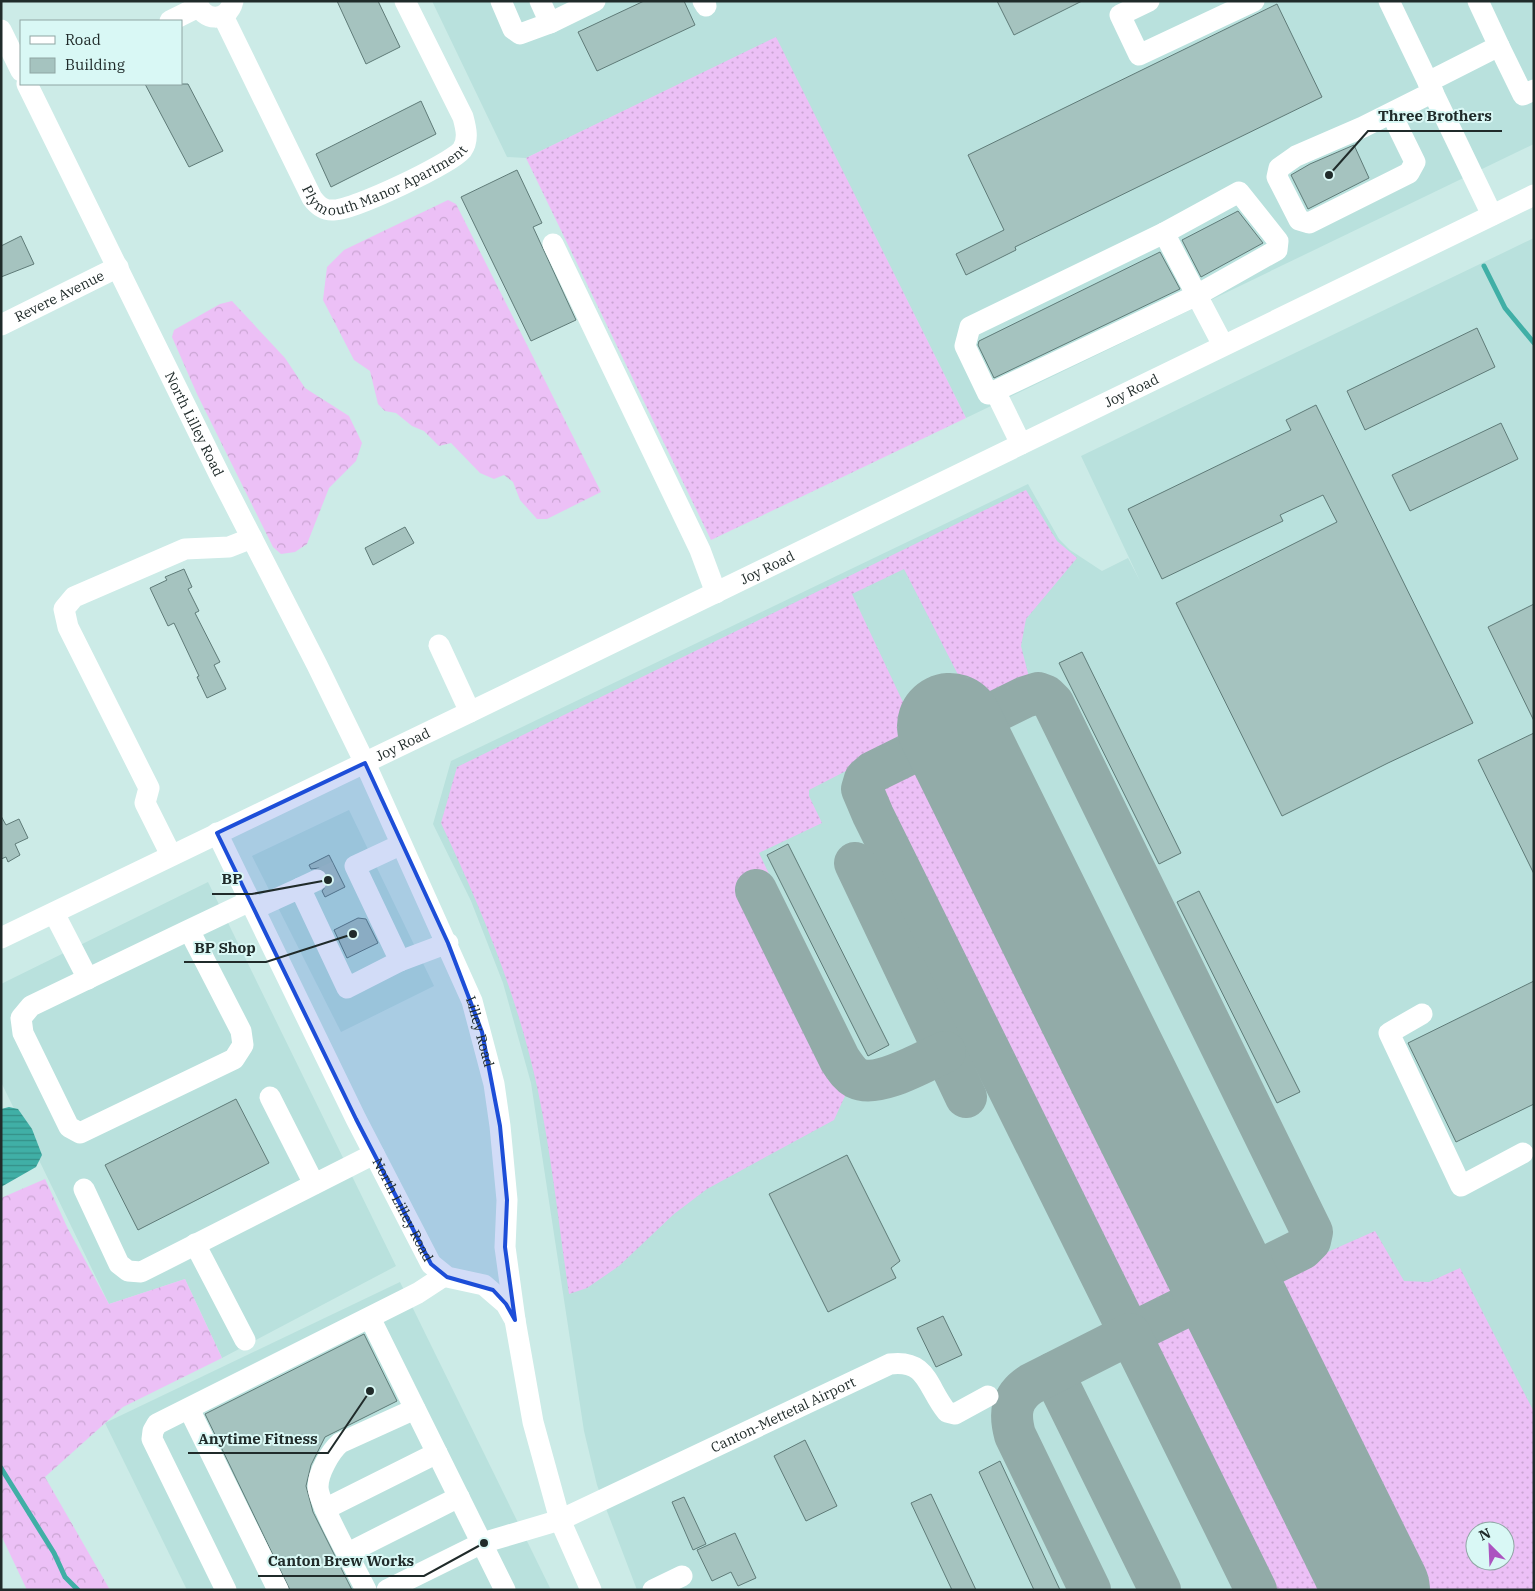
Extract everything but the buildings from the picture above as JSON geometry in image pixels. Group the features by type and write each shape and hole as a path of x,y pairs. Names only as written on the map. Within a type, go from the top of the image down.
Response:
{"street":[{"name":"Plymouth Manor Apartment","path":"228,9 312,198 318,206 326,210 336,210 353,206 446,163 462,149 466,142 466,129 462,116 405,1"},
{"path":"501,1 513,29 520,34 550,23 595,1"},
{"path":"540,1 550,23"},
{"path":"1149,1 1120,15 1139,55 1254,1"},
{"path":"1389,1 1492,215"},
{"path":"1478,1 1523,95 1534,90"},
{"path":"172,20 197,4 206,16 217,18 228,9"},
{"path":"1,30 20,69"},
{"path":"1391,113 1416,162 1409,173 1310,223 1299,220 1277,177 1279,168 1296,156 1391,113 1430,87 1499,46"},
{"name":"North Lilley Road","path":"35,86 118,267 365,763"},
{"path":"1240,192 1278,241 1278,250 1197,294 988,394 965,346 970,327 1164,233 1240,192"},
{"name":"Joy Road","path":"1,938 1534,195"},
{"path":"1164,233 1223,345"},
{"path":"553,244 695,541 716,593"},
{"name":"Revere Avenue","path":"1,324 118,267"},
{"path":"995,391 1021,444"},
{"path":"171,855 145,803 149,788 68,627 64,609 74,597 185,549 229,547 252,538"},
{"path":"439,645 470,712"},
{"name":"Lilley Road","path":"365,763 400,845 448,943 472,1001 494,1084 500,1126 507,1200 505,1247 515,1320"},
{"name":"North Lilley Road","path":"217,833 374,1154 431,1264 444,1276"},
{"path":"400,845 346,869 400,961"},
{"path":"190,930 241,1031 243,1045 234,1059 80,1133 69,1127 23,1033 21,1018 31,1006 190,930 308,884 347,988 400,961 448,943"},
{"path":"54,913 88,979"},
{"path":"1422,1014 1389,1033 1461,1186 1523,1153"},
{"path":"270,1097 314,1184"},
{"path":"84,1189 119,1264 128,1272 141,1272 374,1154"},
{"path":"195,1244 245,1340"},
{"path":"226,1590 152,1439 153,1431 157,1424 418,1294 444,1276 459,1281 475,1282 492,1290 506,1304 515,1320 533,1422 560,1520 591,1590"},
{"path":"370,1318 505,1590"},
{"name":"Canton-Mettetal Airport","path":"560,1520 890,1364 904,1362 916,1365 928,1380 938,1402 947,1412 955,1414 988,1396"},
{"path":"189,1409 278,1590"},
{"path":"366,1590 326,1509 318,1488 332,1450 340,1443 415,1409"},
{"path":"326,1509 437,1453"},
{"path":"348,1553 459,1497"},
{"path":"387,1590 482,1543 560,1520"},
{"path":"653,1590 682,1576"}],"highlighted area":[{"path":"365,763 448,943 482,1032 500,1126 507,1200 505,1247 515,1320 506,1304 493,1290 447,1277 431,1264 356,1119 217,833"}],"shaded area":[{"path":"432,1 1534,1 1534,144 966,418 776,38 526,158 507,157"},
{"path":"1534,238 1534,1590 637,1590 597,1485 584,1431 531,1083 503,983 471,901 433,824 451,761 1028,484 1059,539 1070,550 1102,571 1128,558 1140,581 1081,456"},
{"path":"349,810 434,986 341,1032 252,856"},
{"path":"208,882 396,1266 222,1358 185,1279 109,1304 1,1082 1,984"},
{"path":"400,1282 551,1590 187,1590 105,1423"}],"green space":[{"path":"776,37 966,418 711,540 526,158"},
{"path":"448,200 456,204 601,492 547,519 537,519 520,500 513,482 504,475 494,479 480,473 451,443 439,446 424,431 412,426 396,413 385,411 378,404 370,371 354,360 323,300 327,267 344,250"},
{"path":"232,301 285,358 305,388 349,416 362,443 356,461 329,488 307,544 295,552 281,554 273,547 197,394 172,337 174,330 220,304"},
{"path":"1026,490 1057,541 1077,558 1026,619 1021,646 1030,681 975,708 904,569 852,594 918,734 809,790 809,796 822,823 759,853 770,876 744,888 746,897 838,1079 846,1086 845,1096 834,1120 707,1189 674,1214 619,1266 587,1288 569,1294 547,1142 530,1056 497,954 471,888 441,823 457,767"},
{"path":"924,764 939,774 1183,1269 1187,1284 1170,1297 1137,1310 1111,1273 886,814 882,789 903,771"},
{"path":"45,1179 68,1229 109,1304 185,1279 222,1358 123,1407 45,1477 110,1590 27,1590 1,1535 1,1198"},
{"path":"1375,1231 1404,1281 1429,1282 1460,1268 1534,1412 1534,1590 1410,1590 1261,1289 1278,1274"},
{"path":"1205,1313 1212,1322 1342,1590 1268,1590 1163,1380 1153,1341 1183,1321"}],"water":[{"path":"9,1107 18,1109 32,1129 42,1155 36,1167 1,1187 1,1109"}],"waterway":[{"path":"1484,266 1505,308 1534,343"},
{"path":"1,1468 54,1553 65,1577 78,1590"}],"taxiway":[{"path":"1038,693 1046,696 1053,703 1312,1232 1310,1241 1302,1249 1130,1334 873,815 862,789 865,779 873,772 1025,697 1038,693"},
{"path":"855,863 966,1097"},
{"path":"756,890 840,1060 851,1074 856,1078 876,1080 901,1072 945,1052"},
{"path":"1090,1590 1015,1435 1012,1420 1013,1406 1019,1394 1031,1384 1130,1334 1256,1590"},
{"path":"1053,1373 1160,1590"}],"runway":[{"path":"950,726 1377,1590"}],"tunnel":[{"path":"317,880 337,871"}],"place":[{"name":"Three Brothers","path":"1329,175"},
{"name":"BP","path":"328,880"},
{"name":"BP Shop","path":"353,934"},
{"name":"Anytime Fitness","path":"370,1391"},
{"name":"Canton Brew Works","path":"484,1543"}]}
